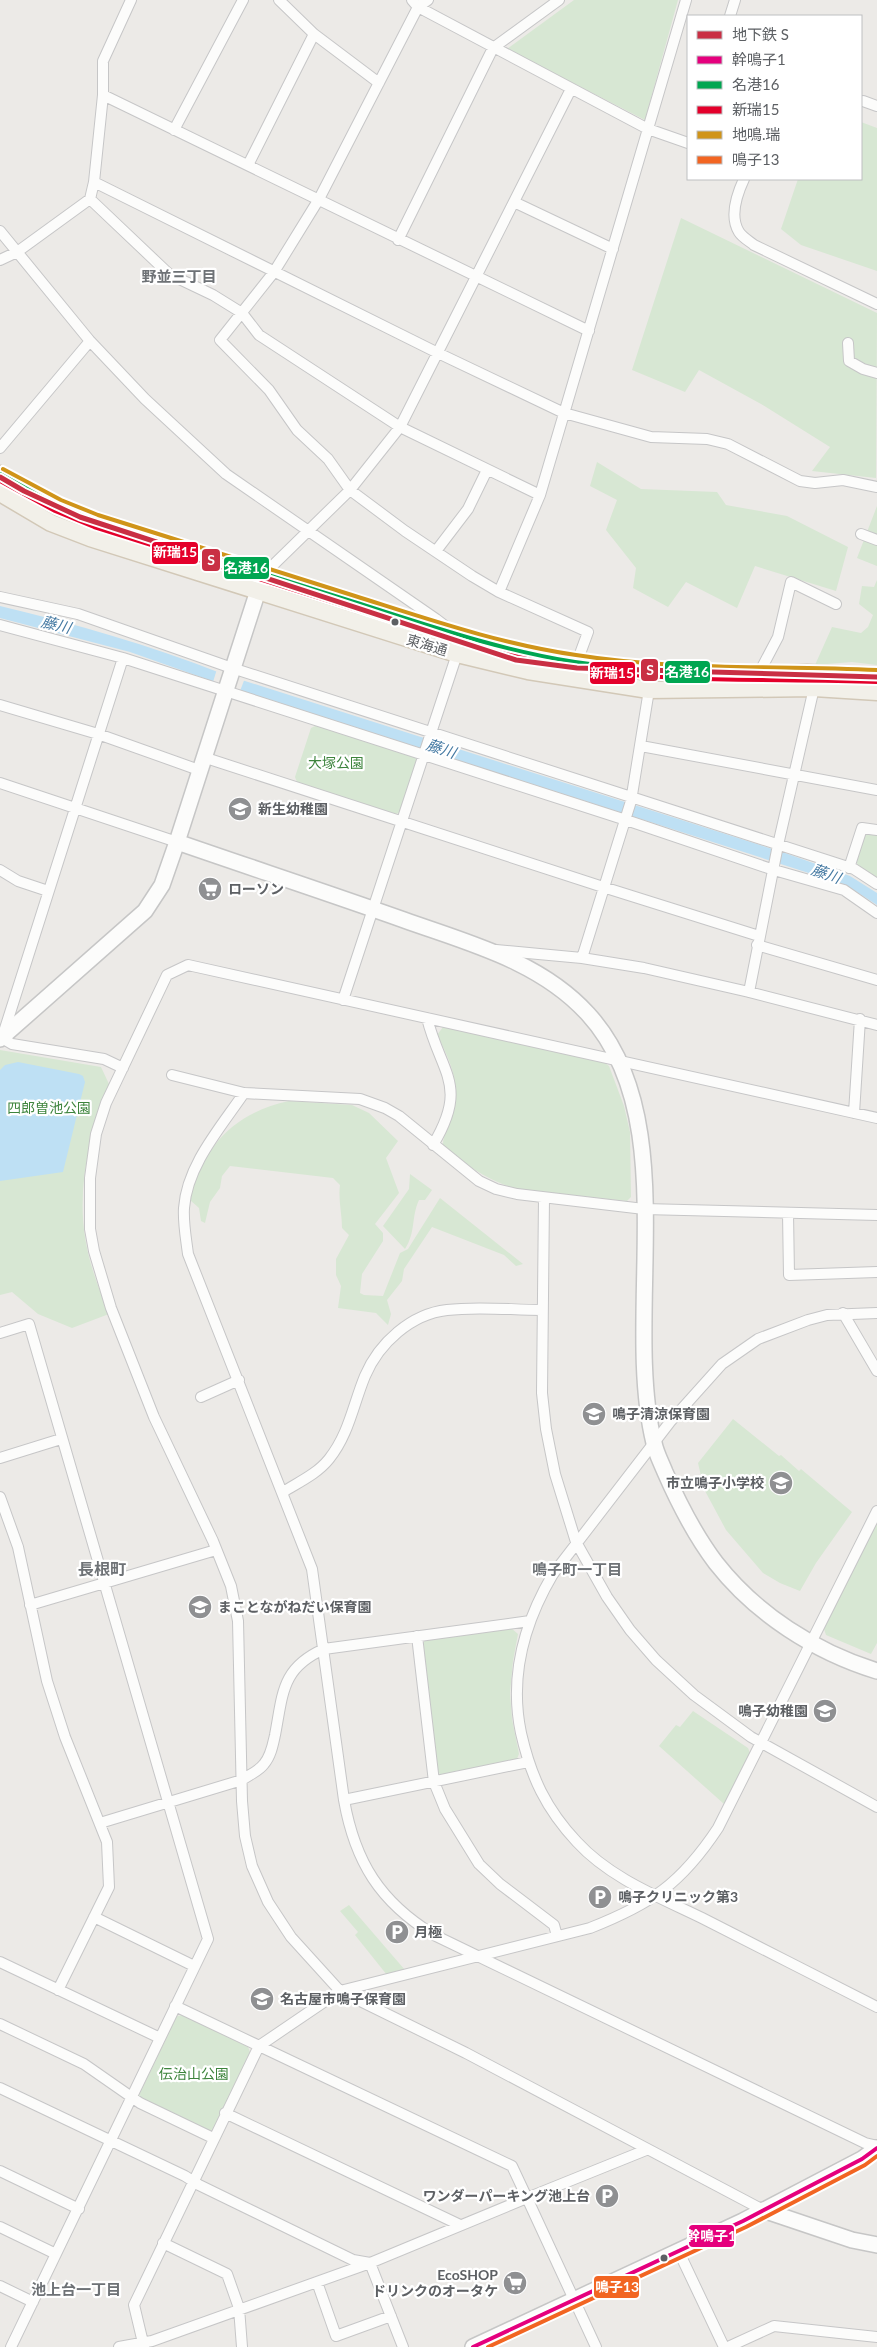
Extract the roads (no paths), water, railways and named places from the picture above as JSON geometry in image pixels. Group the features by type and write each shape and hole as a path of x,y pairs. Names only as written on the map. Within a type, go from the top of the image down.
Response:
{"main road":[{"name":"東海通","path":"0,474 58,506 96,521 457,636 532,654 577,662 660,671 877,676"},
{"name":"東海通","path":"0,493 50,523 90,538 457,654 528,672 649,690 814,688 877,692"}],"street":[{"path":"0,260 17,252 90,199 94,182 103,95 103,60 131,0"},
{"path":"174,130 243,0"},
{"path":"279,0 314,34 379,83"},
{"path":"428,0 415,4 379,83 319,199 274,272 220,340 269,390 297,430 328,459 350,490 405,531 499,592 588,632 577,662"},
{"path":"398,240 493,48 559,0"},
{"path":"499,592 540,495 686,0"},
{"path":"730,15 735,0"},
{"path":"415,4 493,48 648,129 687,143"},
{"path":"248,165 314,34"},
{"path":"1,1038 145,911 162,885 263,575 350,490 400,427 571,89"},
{"path":"103,95 319,199 398,240 589,331"},
{"path":"863,101 877,106"},
{"path":"744,180 737,195 734,217 739,233 754,245 877,304"},
{"path":"94,182 438,353 564,412 651,437 707,439 728,444 800,481 815,483 844,480 877,486"},
{"path":"90,199 169,274 212,295 242,313 259,335 400,427 540,495"},
{"path":"514,202 613,249"},
{"path":"0,231 90,341 203,454 226,474 436,619 457,636 457,654 344,1000"},
{"path":"0,448 90,341"},
{"path":"848,343 849,361 863,369 877,373"},
{"path":"436,551 468,509 487,470"},
{"path":"861,534 877,540"},
{"path":"758,674 778,637 791,582 836,604"},
{"path":"0,597 78,614 228,679 425,753 844,890 877,913"},
{"path":"0,625 123,658 228,679 431,734 778,847 849,868 877,884"},
{"path":"1,1038 123,658"},
{"path":"749,992 758,940 814,688"},
{"path":"582,958 632,799 649,690"},
{"path":"0,705 403,821 877,980"},
{"path":"641,746 877,790"},
{"path":"0,783 374,909 484,949 539,974 572,998 602,1031 620,1062 639,1121 644,1208 644,1357 647,1398 654,1446 683,1512 724,1573 761,1609 811,1643 838,1657 877,1671"},
{"path":"849,868 862,828 877,830"},
{"path":"0,870 18,881 48,891"},
{"path":"484,949 582,958 644,968 860,1019 877,1025"},
{"path":"877,1118 188,965 167,975 106,1103 96,1134 92,1160 89,1213 94,1251 111,1308 154,1418 231,1586 238,1621 245,1836 252,1866 268,1902 291,1937 340,1991 466,2053 646,2150 763,2210 852,2240 877,2245"},
{"path":"427,1018 432,1037 449,1076 451,1087 451,1098 444,1127 433,1145"},
{"path":"854,1113 860,1019"},
{"path":"1,1038 12,1044 104,1059 122,1068"},
{"path":"172,1075 244,1093 360,1100 385,1108 399,1116 479,1181 503,1191 544,1198 644,1208 877,1214"},
{"path":"244,1093 199,1162 188,1184 184,1207 184,1230 188,1254 312,1570 348,1824 363,1863 380,1889 413,1922 434,1936 856,2139 877,2147"},
{"path":"544,1198 542,1393 546,1430 556,1474 576,1542 607,1597 630,1630 656,1660 694,1695 761,1743 877,1807"},
{"path":"788,1213 789,1275 877,1272"},
{"path":"283,1492 319,1470 329,1459 346,1432 365,1376 373,1361 392,1337 406,1327 420,1318 447,1310 542,1310"},
{"path":"877,1313 827,1315 791,1325 758,1339 737,1352 701,1386 576,1542 553,1574 542,1592 530,1621 518,1661 517,1683 519,1724 528,1762 545,1801 578,1843 618,1875 877,2007"},
{"path":"843,1314 877,1371"},
{"path":"0,1333 29,1324 208,1939 12,2347"},
{"path":"201,1397 239,1380"},
{"path":"0,1458 61,1439"},
{"path":"0,1497 18,1547 47,1681 65,1738 107,1842 109,1887 58,1990"},
{"path":"144,2345 134,2306 225,2113 259,2046 340,1991 590,1928 626,1914 658,1896 673,1884 708,1844 718,1828 877,1511"},
{"path":"30,1605 216,1550"},
{"path":"100,1823 242,1780 265,1763 272,1748 287,1680 302,1661 324,1649 530,1621"},
{"path":"417,1636 434,1782 453,1826 479,1864 500,1884 554,1925 557,1936"},
{"path":"344,1800 528,1762"},
{"path":"94,1917 194,1966"},
{"path":"0,1962 160,2038"},
{"path":"176,2006 512,2166 596,2347"},
{"path":"0,2024 84,2064 113,2086 133,2096 140,2103 214,2138"},
{"path":"0,2088 352,2260 370,2263"},
{"path":"225,2113 460,2226"},
{"path":"472,2347 763,2210 862,2159 877,2147"},
{"path":"119,2347 144,2345 239,2308 370,2263 646,2150"},
{"path":"0,2171 79,2209"},
{"path":"0,2227 56,2254"},
{"path":"163,2242 227,2274 239,2308 242,2347"},
{"path":"678,2250 724,2347"},
{"path":"370,2263 403,2347"},
{"path":"317,2282 336,2336 391,2316"},
{"path":"0,2286 33,2302"},
{"path":"728,2347 774,2326 877,2337"}],"water":[{"name":"藤川","path":"0,606 140,644 223,674 785,853 850,876 877,893 877,905 846,885 212,681 130,652 0,618"},
{"path":"18,1062 79,1074 83,1076 85,1082 63,1172 0,1181 0,1070 5,1065"}],"metro line":[{"name":"S","path":"0,477 24,491 80,517 516,660 577,668 877,677"}],"place":[{"name":"新生幼稚園","path":"240,809"},
{"name":"ローソン","path":"210,889"},
{"name":"鳴子清涼保育園","path":"594,1414"},
{"name":"市立鳴子小学校","path":"781,1483"},
{"name":"まことながねだい保育園","path":"200,1607"},
{"name":"鳴子幼稚園","path":"825,1711"},
{"name":"鳴子クリニック第3","path":"600,1897"},
{"name":"月極","path":"397,1932"},
{"name":"名古屋市鳴子保育園","path":"262,1999"},
{"name":"ワンダーパーキング池上台","path":"607,2196"},
{"name":"EcoSHOP ドリンクのオータケ","path":"515,2283"}],"district":[{"name":"野並三丁目","path":"179,277"},
{"name":"長根町","path":"102,1569"},
{"name":"鳴子町一丁目","path":"577,1570"},
{"name":"池上台一丁目","path":"76,2290"}],"park label":[{"name":"大塚公園","path":"336,763"},
{"name":"四郎曽池公園","path":"49,1108"},
{"name":"伝治山公園","path":"194,2074"}]}
